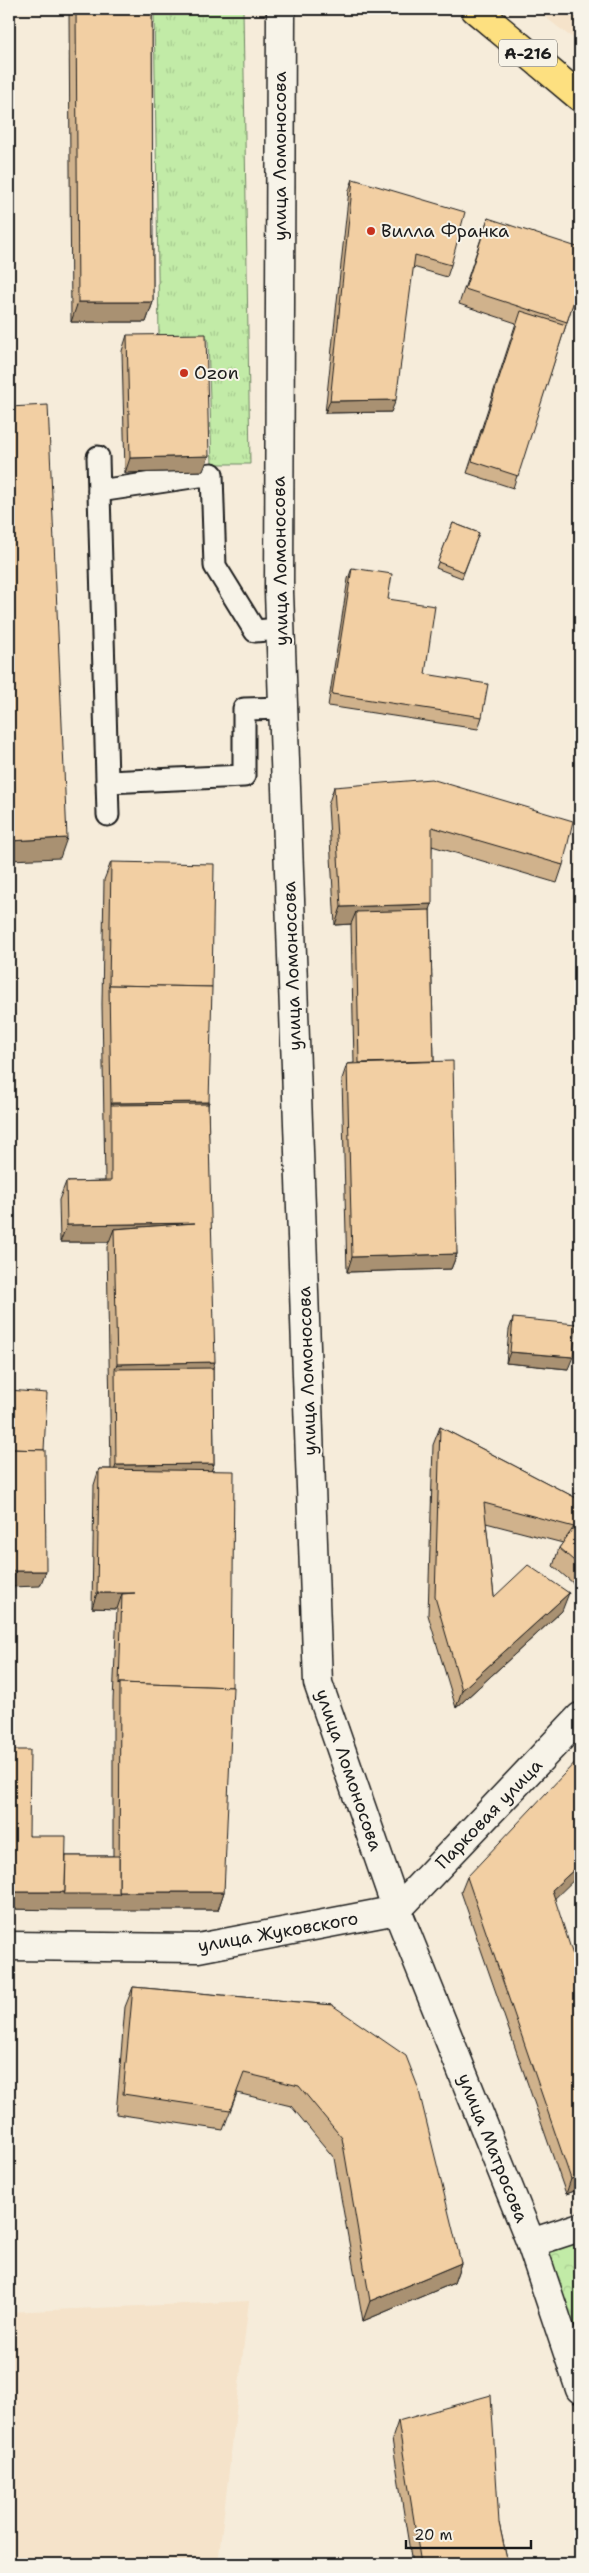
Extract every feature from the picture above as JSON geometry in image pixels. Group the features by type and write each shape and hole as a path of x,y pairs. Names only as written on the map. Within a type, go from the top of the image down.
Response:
{"main road":[{"name":"А-216","path":"476,9 580,97"}],"street":[{"name":"улица Ломоносова","path":"281,9 280,629 318,1683 397,1910"},
{"name":"Парковая улица","path":"397,1910 580,1717"},
{"name":"улица Жуковского","path":"9,1946 198,1948 397,1910"},
{"name":"улица Матросова","path":"397,1910 531,2243 580,2389"},
{"path":"531,2243 580,2227"}],"lane":[{"path":"98,457 108,815"},
{"path":"99,491 212,474 215,566 255,631 280,629"},
{"path":"107,782 244,776 244,710 283,708"}],"shaded area":[{"path":"535,9 580,9 580,42 567,34"},
{"path":"249,2301 218,2564 9,2564 9,2312"}],"green space":[{"path":"154,9 243,9 250,464 212,464 208,339 159,337"},
{"path":"580,2227 580,2389 531,2243"}],"building":[{"path":"76,9 152,9 153,302 78,302"},
{"path":"353,179 465,212 451,265 415,255 396,400 330,401"},
{"path":"488,218 580,248 580,282 567,322 465,289"},
{"path":"521,311 566,325 518,476 472,461"},
{"path":"206,334 209,456 130,458 127,335"},
{"path":"48,405 67,838 9,841 9,407"},
{"path":"453,523 479,533 464,572 438,562"},
{"path":"352,568 392,574 388,599 435,606 425,674 488,684 482,717 332,694"},
{"path":"431,779 573,821 563,865 432,827 432,904 341,907 334,787"},
{"path":"111,862 214,864 212,987 109,985"},
{"path":"430,910 434,1061 359,1063 356,912"},
{"path":"109,985 212,987 209,1102 111,1103"},
{"path":"453,1061 457,1254 352,1257 347,1064"},
{"path":"208,1104 215,1362 117,1364 114,1229 195,1223 67,1225 66,1182 111,1181 111,1105"},
{"path":"513,1318 576,1324 573,1357 510,1352"},
{"path":"213,1368 214,1464 116,1465 115,1369"},
{"path":"9,1390 47,1393 44,1450 9,1449"},
{"path":"440,1427 580,1500 580,1566 559,1548 574,1527 484,1503 494,1597 528,1565 569,1593 462,1690 435,1597"},
{"path":"9,1449 45,1450 46,1571 9,1571"},
{"path":"99,1469 234,1471 232,1687 120,1683 119,1685 122,1594 135,1593 97,1593"},
{"path":"120,1683 233,1687 224,1892 119,1892"},
{"path":"9,1750 30,1750 29,1836 66,1836 65,1892 9,1892"},
{"path":"580,1757 580,1864 552,1890 580,1977 580,2176 571,2179 467,1877"},
{"path":"66,1856 119,1856 119,1894 64,1894"},
{"path":"133,1987 332,2005 406,2056 418,2087 461,2263 370,2301 342,2138 299,2086 244,2073 230,2110 123,2094"},
{"path":"491,2395 499,2523 508,2564 421,2564 398,2421"}],"place":[{"name":"Вилла Франка","path":"371,231"},
{"name":"Ozon","path":"184,373"}]}
